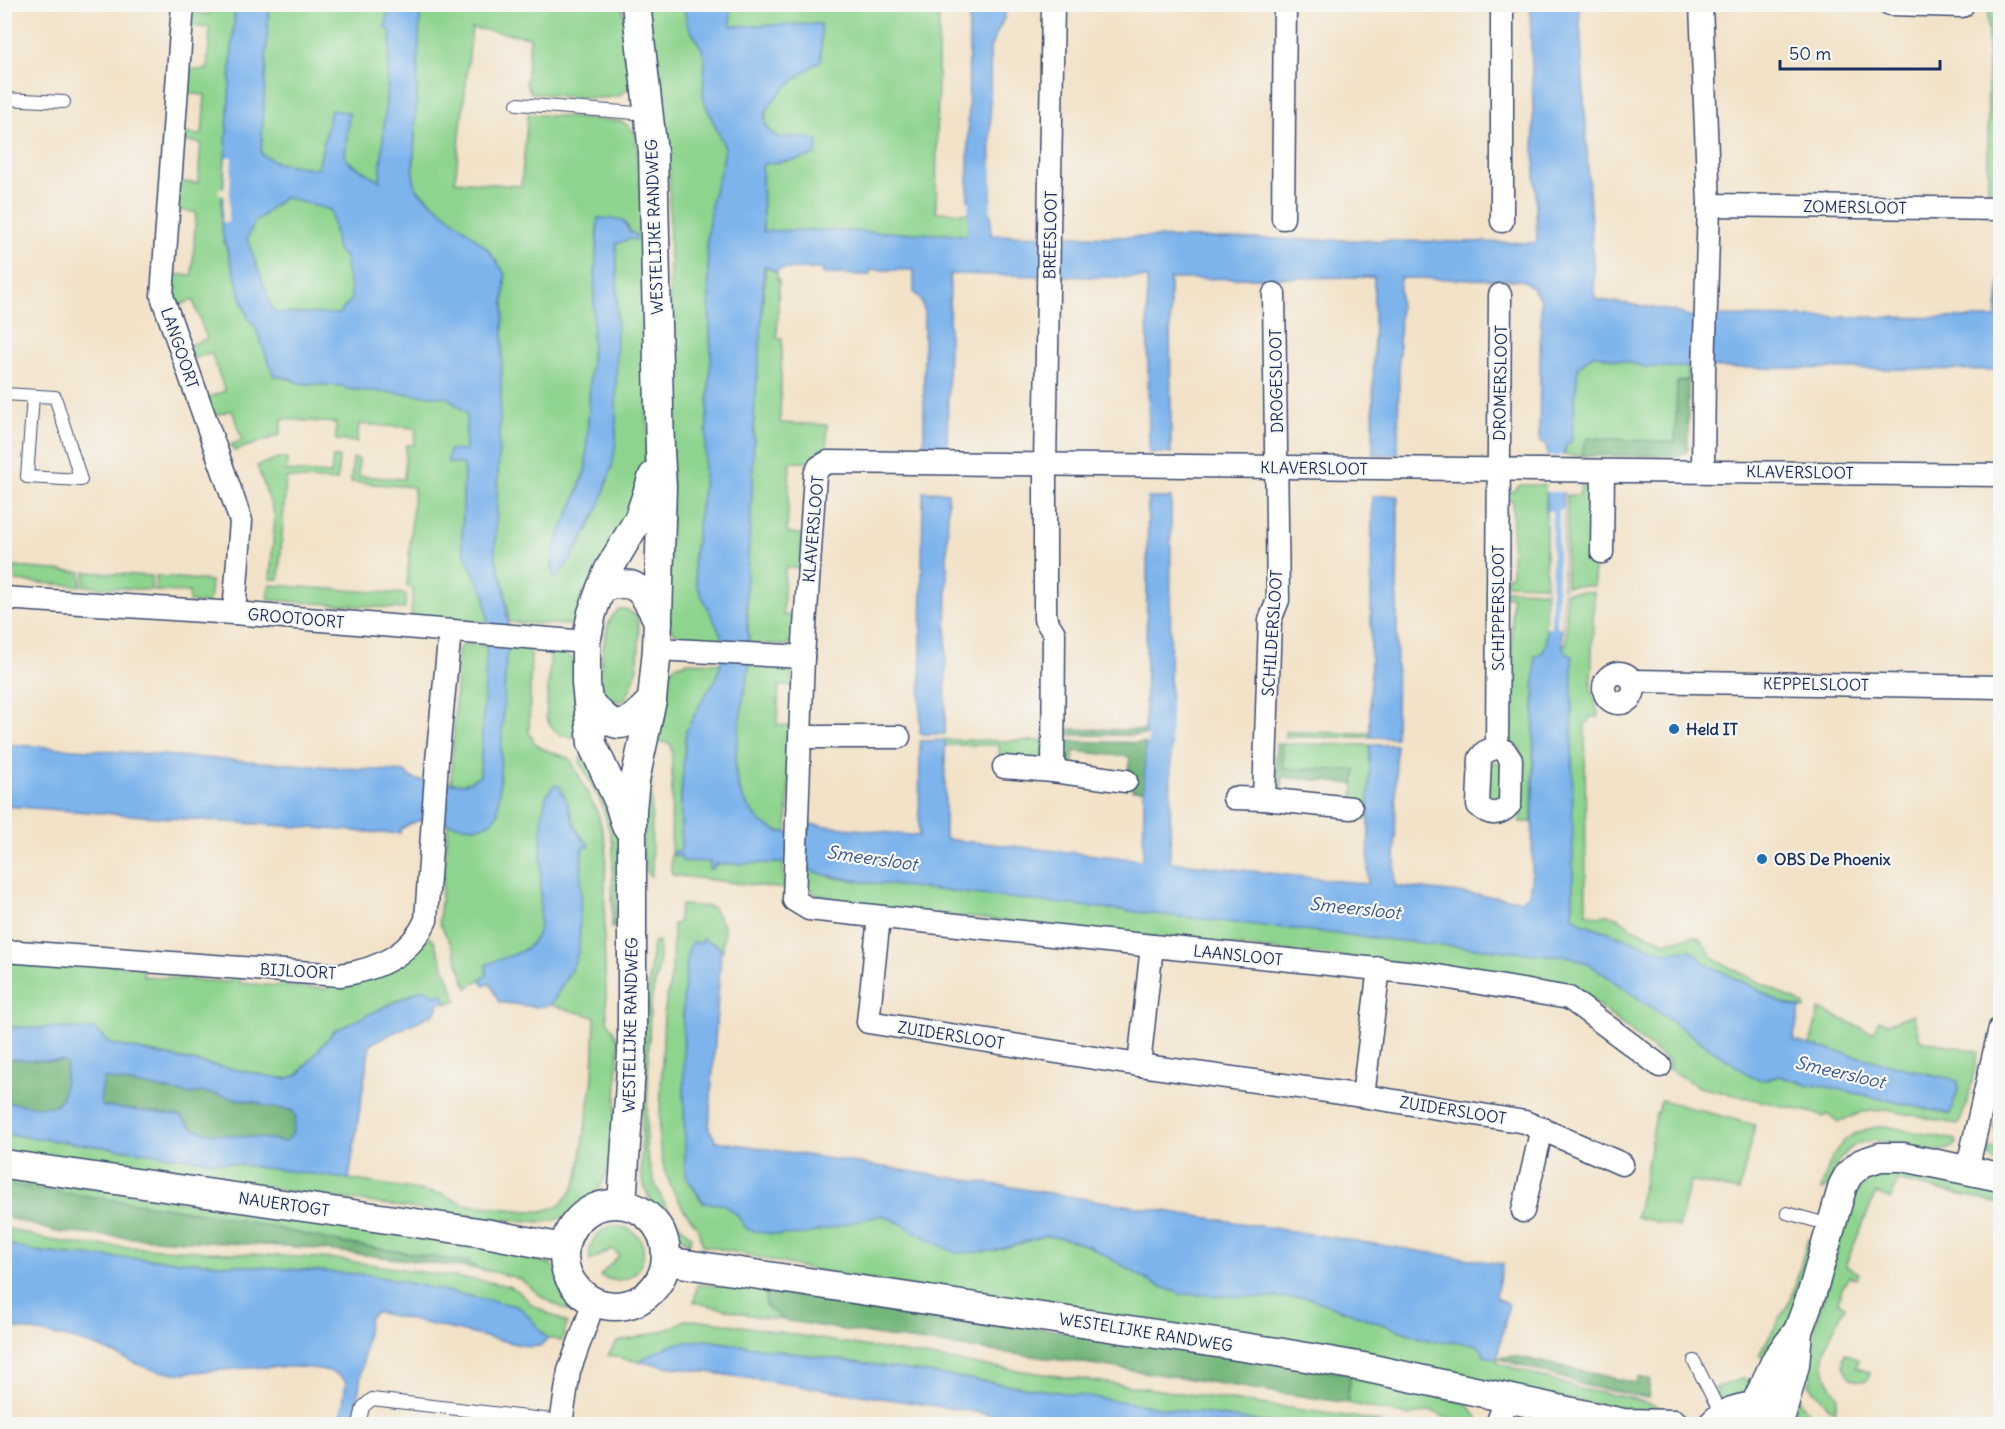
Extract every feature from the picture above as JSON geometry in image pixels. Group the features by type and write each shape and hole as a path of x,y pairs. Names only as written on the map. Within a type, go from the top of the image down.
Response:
{"street":[{"name":"LANGOORT","path":"183,4 162,296 241,520 234,613"},
{"name":"WESTELIJKE RANDWEG","path":"622,1204 632,1053 631,846 635,780 652,700 657,649 662,487 653,152 636,4"},
{"name":"BREESLOOT","path":"1053,4 1045,465 1045,619 1054,633 1053,771"},
{"path":"1282,218 1285,4"},
{"path":"1502,4 1502,220"},
{"path":"1701,4 1708,205 1703,471"},
{"path":"1890,4 1962,6"},
{"name":"ZOMERSLOOT","path":"1708,205 2000,208"},
{"name":"DROGESLOOT","path":"1274,294 1277,467"},
{"name":"DROMERSLOOT","path":"1499,470 1500,296"},
{"name":"WESTELIJKE RANDWEG","path":"631,846 618,800 592,744 586,642 592,613 601,588 609,569 642,512 660,451"},
{"name":"KLAVERSLOOT","path":"794,900 803,657 815,475 819,467 828,462 2001,475"},
{"name":"SCHILDERSLOOT","path":"1264,799 1270,620 1278,600 1277,467"},
{"name":"SCHIPPERSLOOT","path":"1497,747 1499,470"},
{"path":"1602,552 1603,471"},
{"name":"WESTELIJKE RANDWEG","path":"601,588 616,583 639,588 644,593 658,621"},
{"name":"GROOTOORT","path":"4,598 234,613 586,642"},
{"name":"BIJLOORT","path":"4,951 340,975 368,970 390,961 423,927 427,907 437,760 458,632"},
{"path":"657,649 803,657"},
{"name":"KEPPELSLOOT","path":"1632,681 2001,687"},
{"path":"588,701 608,722 620,725 626,724 652,700"},
{"path":"801,737 899,737"},
{"path":"1004,767 1126,781"},
{"path":"1234,798 1351,808"},
{"name":"LAANSLOOT","path":"794,900 809,909 1379,968 1569,998 1660,1066"},
{"name":"ZUIDERSLOOT","path":"879,916 868,1022 1525,1122 1622,1164"},
{"path":"1139,1065 1152,946"},
{"path":"1363,1096 1379,968"},
{"path":"1967,1170 2001,1028"},
{"path":"1523,1211 1542,1128"},
{"path":"1717,1420 1737,1409 1755,1407 1768,1410 1785,1421 1795,1365 1798,1331 1812,1293 1842,1185 1849,1174 1862,1163 1874,1158 1903,1156 2001,1177"},
{"name":"NAUERTOGT","path":"4,1164 485,1233 563,1248"},
{"path":"606,1204 622,1204 637,1209 650,1218 660,1230 665,1245 666,1261 662,1276 653,1289 640,1300 626,1305 610,1306 594,1302 580,1293 570,1280 564,1265 563,1248 568,1233 577,1219 590,1210 606,1204"},
{"name":"WESTELIJKE RANDWEG","path":"666,1261 1277,1352 1363,1367 1625,1424 1674,1425"},
{"path":"561,1423 569,1371 594,1302"},
{"path":"1755,1407 1777,1358 1798,1331"},
{"path":"1497,1425 1506,1398"}],"lane":[{"path":"4,99 64,102"},
{"path":"517,104 650,114"},
{"path":"4,394 56,397 81,480 27,477 33,396"},
{"path":"1787,1213 1830,1225"},
{"path":"1694,1361 1717,1420"},
{"path":"358,1425 363,1407 372,1399 561,1423"}],"green space":[{"path":"211,5 235,5 221,223 248,319 254,323 273,373 276,375 298,383 447,397 467,414 465,452 449,450 448,462 464,463 462,543 467,559 485,595 488,622 411,618 413,589 407,587 414,487 351,482 353,458 359,459 358,476 404,479 406,445 414,445 416,428 359,424 357,442 336,440 336,423 282,419 280,435 234,451 231,445 242,440 232,410 213,416 206,398 225,391 211,353 192,359 187,346 207,339 193,300 174,307 171,274 192,276 196,212 177,210 179,182 198,183 201,143 181,141 182,133 202,135 205,95 185,93 187,69 207,70 210,28 190,26 191,13 210,14"},
{"path":"269,5 388,5 386,28 391,32 380,181 348,161 345,156 349,113 331,110 318,169 277,163 261,154"},
{"path":"423,5 622,5 632,73 626,90 615,97 592,98 531,93 526,84 530,37 472,28 455,181 521,186 528,114 621,121 629,126 636,135 644,231 648,442 630,518 579,617 568,625 509,622 505,590 495,555 505,275 488,249 416,188 413,175 420,18","holes":["598,218 626,224 636,240 629,239 616,244 616,442 602,497 587,533 577,550 554,578 551,565 586,467"]},
{"path":"647,5 685,5 687,24 702,49 705,61 703,98 725,148 712,198 707,239 711,357 703,488 693,563 722,642 697,642 683,639 677,636 668,622 672,465 669,172 660,84"},
{"path":"730,5 939,5 936,212 969,213 969,235 812,230 763,231 762,166 800,159 797,137 778,136 771,132 765,119 768,109 782,90 821,60 821,25 731,26"},
{"path":"1988,5 2000,5 2000,199 1988,196"},
{"path":"284,197 331,210 337,250 345,257 352,299 339,314 273,313 247,239 254,223"},
{"path":"765,266 777,272 777,280 779,280 777,338 782,339 780,423 827,425 827,449 820,449 820,456 809,462 790,462 787,533 802,534 800,568 785,568 783,615 797,616 794,640 786,645 749,643 746,590 754,414"},
{"path":"1594,354 1647,367 1688,366 1688,380 1677,382 1676,442 1589,438 1584,445 1582,456 1564,455 1567,444 1571,442 1578,367"},
{"path":"1688,380 1688,448 1685,453 1678,456 1582,456 1588,438 1675,442 1677,382"},
{"path":"333,457 339,457 337,481 286,478 279,579 270,579 275,516 257,466 278,458 287,458 286,471 331,474"},
{"path":"1520,485 1546,485 1546,585 1505,584 1507,576 1512,575 1513,500 1506,500 1506,490 1512,492"},
{"path":"1581,485 1588,485 1588,494 1591,494 1590,563 1594,564 1594,586 1566,586 1567,495 1580,495"},
{"path":"15,567 81,572 81,586 15,581"},
{"path":"85,572 152,576 151,590 84,586"},
{"path":"156,576 211,581 209,604 189,602 189,592 155,591"},
{"path":"269,585 406,594 405,609 268,600"},
{"path":"1505,590 1546,591 1546,645 1542,653 1535,657 1532,822 1520,822 1520,746 1511,745 1504,732 1511,730 1512,597 1506,597"},
{"path":"1566,592 1594,592 1591,689 1598,717 1589,717 1589,722 1585,723 1586,912 1598,916 1617,917 1632,928 1666,942 1695,936 1700,939 1715,960 1805,1005 1805,1009 1781,1003 1704,963 1698,955 1689,950 1664,952 1582,923 1573,916 1570,655 1566,653 1562,645 1566,644"},
{"path":"619,609 626,609 637,616 639,647 636,671 629,692 624,700 615,701 608,697 603,688 601,665 610,620"},
{"path":"463,644 487,646 480,776 465,784 451,783 458,650"},
{"path":"551,646 564,652 575,663 582,738 563,736 555,732 546,718"},
{"path":"510,648 527,648 531,652 529,732 535,743 543,749 568,758 572,762 598,814 606,845 604,940 607,1020 619,1041 614,1141 610,1163 595,1195 564,1218 545,1222 490,1219 5,1152 5,1134 349,1179 442,1194 463,1204 527,1211 542,1211 559,1206 572,1191 578,1177 593,1077 595,1017 551,1005 567,978 578,949 582,851 584,846 589,847 576,828 564,795 552,790 546,796 542,818 540,926 532,943 519,952 486,965 487,975 467,988 453,948 439,922 448,823 470,827 482,826 493,819 498,812 506,656"},
{"path":"688,662 721,663 716,680 686,731 681,798 681,851 674,851 673,855 710,862 709,869 716,864 783,863 784,889 673,875 671,871 671,744 648,739 665,675 675,666"},
{"path":"749,664 785,667 791,671 793,686 779,686 777,725 791,726 787,832 773,830 762,823 746,803 739,789 736,774 736,742"},
{"path":"1065,729 1145,730 1145,735 1065,735"},
{"path":"1285,732 1370,733 1370,737 1285,737"},
{"path":"945,740 1046,741 1044,761 1000,759 999,745 945,745"},
{"path":"1065,741 1145,743 1145,790 1132,790 1134,774 1128,772 1130,757 1074,751 1073,765 1063,765"},
{"path":"1276,744 1283,744 1283,769 1356,770 1354,784 1283,777 1281,791 1274,791"},
{"path":"1283,744 1370,745 1369,819 1354,817 1355,770 1282,769"},
{"path":"586,756 619,840 620,871 614,928 612,928 613,844 603,807 580,762 581,757"},
{"path":"650,759 652,876 648,875 642,852"},
{"path":"1495,762 1501,765 1504,800 1487,805 1489,764"},
{"path":"807,869 836,878 865,882 1421,943 1572,957 1589,964 1752,1077 1768,1080 1779,1076 1804,1084 1815,1084 1950,1114 1958,1090 1958,1081 1810,1045 1819,1009 1873,1033 1879,1020 1887,1024 1913,1014 1920,1040 1978,1051 1967,1101 1957,1124 1886,1110 1863,1112 1838,1122 1827,1114 1824,1117 1699,1087 1667,1068 1670,1063 1569,982 832,903 833,897 817,895 808,888"},
{"path":"682,905 712,907 724,927 723,951 715,943 702,939 702,943 688,949 683,1003 685,1169 687,1178 703,1203 723,1204 736,1214 747,1229 862,1219 882,1215 993,1251 1045,1236 1067,1239 1091,1247 1122,1264 1272,1298 1306,1297 1427,1340 1477,1344 1484,1356 1497,1358 1498,1363 1580,1389 1630,1398 1674,1411 1672,1417 814,1270 703,1245 697,1226 684,1210 672,1189 664,1169 659,1140 664,1014 672,971 673,924 678,923"},
{"path":"429,937 434,941 457,1000 446,1004 442,994 433,995 422,989 334,1031 298,1075 291,1078 277,1078 124,1047 108,1043 104,1036 91,1029 5,1027 4,957 143,967 143,976 184,979 184,970 191,971 191,980 232,982 232,974 239,974 239,983 280,986 281,977 287,978 287,986 328,989 329,981"},
{"path":"659,941 659,966 650,1006 646,1148 648,1161 661,1197 667,1208 692,1237 689,1243 665,1223 648,1194 641,1174 644,1025 653,944"},
{"path":"5,1059 66,1062 65,1083 60,1100 56,1104 43,1107 5,1102"},
{"path":"104,1078 189,1094 204,1092 292,1110 296,1116 294,1128 289,1138 283,1142 214,1134 193,1128 179,1116 102,1106 100,1100"},
{"path":"2000,1092 2000,1134 1996,1133 1994,1128"},
{"path":"1661,1100 1755,1125 1739,1191 1690,1181 1679,1227 1636,1217 1656,1113 1658,1113"},
{"path":"1885,1126 1956,1140 1957,1143 1943,1151 1927,1151 1890,1142 1871,1141 1854,1146 1839,1160 1828,1187 1821,1190 1834,1154 1848,1138 1870,1128"},
{"path":"1989,1148 2000,1150 2000,1165 1990,1157 1987,1150"},
{"path":"1899,1168 2000,1186 2000,1204 1897,1180 1891,1199 1876,1193 1845,1266 1859,1273 1857,1279 1849,1276 1841,1291 1838,1302 1845,1306 1825,1350 1825,1372 1838,1395 1835,1411 1809,1384 1812,1375 1801,1372 1853,1196 1874,1178"},
{"path":"5,1175 483,1246 550,1264 564,1278 570,1291 571,1304 567,1310 545,1299 520,1279 478,1269 467,1262 343,1243 216,1215 5,1184"},
{"path":"5,1184 216,1215 343,1243 467,1262 478,1269 302,1247 57,1232 5,1217"},
{"path":"612,1226 628,1229 638,1236 643,1247 643,1259 638,1270 629,1277 616,1280 600,1276 619,1255 612,1249 590,1261 590,1249 594,1239"},
{"path":"4,1227 44,1239 76,1244 334,1259 489,1282 509,1286 534,1306 567,1323 562,1341 547,1338 523,1310 516,1306 370,1275 77,1256 33,1251 5,1243"},
{"path":"1808,1239 1811,1244 1799,1299 1769,1360 1759,1355 1791,1299"},
{"path":"697,1285 764,1287 766,1306 783,1320 759,1317 694,1302"},
{"path":"764,1287 1351,1374 1347,1403 783,1320 766,1306"},
{"path":"685,1320 711,1321 979,1365 1360,1418 1384,1424 1274,1424 705,1340 670,1346 639,1362 608,1355 617,1342 661,1331"},
{"path":"1845,1353 1859,1360 1856,1367 1870,1373 1867,1380 1855,1380 1847,1374 1843,1365"},
{"path":"1515,1356 1636,1383 1638,1377 1650,1380 1648,1398 1588,1386 1497,1358"},
{"path":"1351,1374 1468,1404 1477,1417 1478,1424 1460,1424 1432,1411 1408,1416 1347,1403"},
{"path":"1741,1379 1758,1381 1742,1397 1721,1402 1715,1388"},
{"path":"1798,1398 1818,1424 1800,1424 1795,1409"},
{"path":"1532,1417 1582,1424 1517,1424"}],"water":[{"name":"Smeersloot","path":"1579,4 1595,299 1673,311 1688,316 1996,318 2000,281 2000,370 1647,367 1594,354 1578,367 1571,442 1567,444 1564,451 1562,644 1566,653 1572,656 1573,916 1582,923 1664,952 1689,950 1698,955 1704,963 1781,1003 1800,1008 1793,1041 1958,1081 1958,1090 1950,1114 1815,1084 1805,1086 1804,1083 1779,1076 1764,1080 1752,1077 1589,964 1572,957 1421,943 865,882 822,874 783,863 716,864 713,869 709,869 710,862 682,861 681,855 673,855 674,851 681,851 681,798 686,731 716,680 721,663 721,635 697,586 693,563 703,488 711,357 707,239 712,198 725,148 703,98 705,61 702,49 687,24 685,5 730,5 731,26 821,24 821,60 779,94 765,117 766,127 776,136 818,140 816,155 762,166 763,231 812,230 968,235 969,213 991,213 991,235 1537,243 1530,5","holes":["764,266 777,272 778,269 822,269 823,274 870,275 870,270 914,270 914,293 920,298 924,310 924,449 947,449 950,274 1147,278 1149,453 1171,453 1170,279 1374,277 1373,454 1398,454 1400,278 1522,280 1533,288 1541,300 1539,438 1545,443 1547,451 1546,645 1542,653 1535,656 1532,873 1529,895 1522,900 1395,886 1396,745 1370,745 1368,884 1170,862 1171,743 1145,745 1143,860 945,839 945,740 920,741 919,836 809,824 809,833 779,832 762,823 743,798 735,771 736,750 749,669 746,590"]},
{"path":"235,5 269,5 261,154 277,163 318,169 331,110 349,113 345,156 348,162 380,181 391,32 386,28 388,5 423,5 420,18 413,175 416,188 490,252 505,275 495,555 505,591 510,648 506,656 498,812 492,821 484,825 475,827 420,820 401,829 400,833 383,833 5,806 4,744 405,772 417,780 465,784 480,776 488,622 485,595 467,559 462,543 464,464 448,463 449,450 465,451 467,414 447,397 347,389 343,386 298,383 293,379 274,376 254,323 249,320 224,240 221,223","holes":["284,197 331,210 337,250 345,257 352,299 339,314 274,313 247,239 254,223"]},
{"path":"969,5 1005,5 1005,16 990,48 991,200 968,200"},
{"path":"598,218 623,220 630,233 636,234 636,240 629,239 616,244 616,442 612,467 599,507 566,567 558,574 558,578 554,578 555,549 586,467"},
{"path":"923,492 948,493 945,734 920,734"},
{"path":"1372,496 1398,496 1396,738 1370,737"},
{"path":"1148,498 1171,498 1170,735 1145,735"},
{"path":"554,785 560,786 577,831 589,844 589,847 584,846 582,851 579,950 574,964 551,1005 535,1007 499,1002 490,983 484,986 481,979 487,975 486,965 519,952 532,943 540,926 542,818 546,796"},
{"path":"702,939 715,944 721,951 709,1129 716,1141 1503,1264 1496,1294 1498,1299 1509,1304 1497,1358 1484,1356 1483,1351 1476,1344 1427,1340 1306,1297 1272,1298 1181,1294 1154,1284 1091,1247 1067,1239 1045,1236 993,1251 957,1253 882,1215 807,1234 779,1235 747,1229 736,1214 723,1204 704,1203 687,1178 685,1169 683,1003 688,949 692,942 702,943"},
{"path":"422,989 431,991 433,995 442,993 445,1001 438,1004 438,1009 433,1014 370,1044 349,1179 5,1134 5,1102 40,1107 55,1106 62,1098 67,1065 63,1061 5,1059 5,1027 91,1029 111,1044 285,1079 298,1075 334,1031","holes":["104,1078 189,1094 204,1092 260,1103 263,1106 292,1110 296,1116 293,1132 283,1142 214,1134 193,1128 179,1116 102,1106 100,1100"]},
{"path":"4,1243 33,1251 77,1256 370,1275 516,1306 523,1310 547,1338 540,1346 530,1347 376,1312 369,1318 354,1424 340,1424 346,1382 335,1374 317,1369 293,1367 165,1372 145,1367 75,1340 5,1327"},
{"path":"705,1340 1274,1424 1057,1424 639,1362 670,1346"}],"pier":[{"path":"226,157 232,157 228,223 222,222 224,195 219,195 219,189 224,189"},
{"path":"1544,456 1567,456 1565,492 1546,492 1546,485 1543,485"},
{"path":"1563,508 1562,627 1557,627 1559,511"},
{"path":"1547,511 1552,511 1551,628 1546,627"}],"waterway":[{"path":"978,243 981,171"},
{"path":"1159,773 1160,704"}],"place":[{"name":"Held IT","path":"1674,729"},
{"name":"OBS De Phoenix","path":"1762,859"}]}
